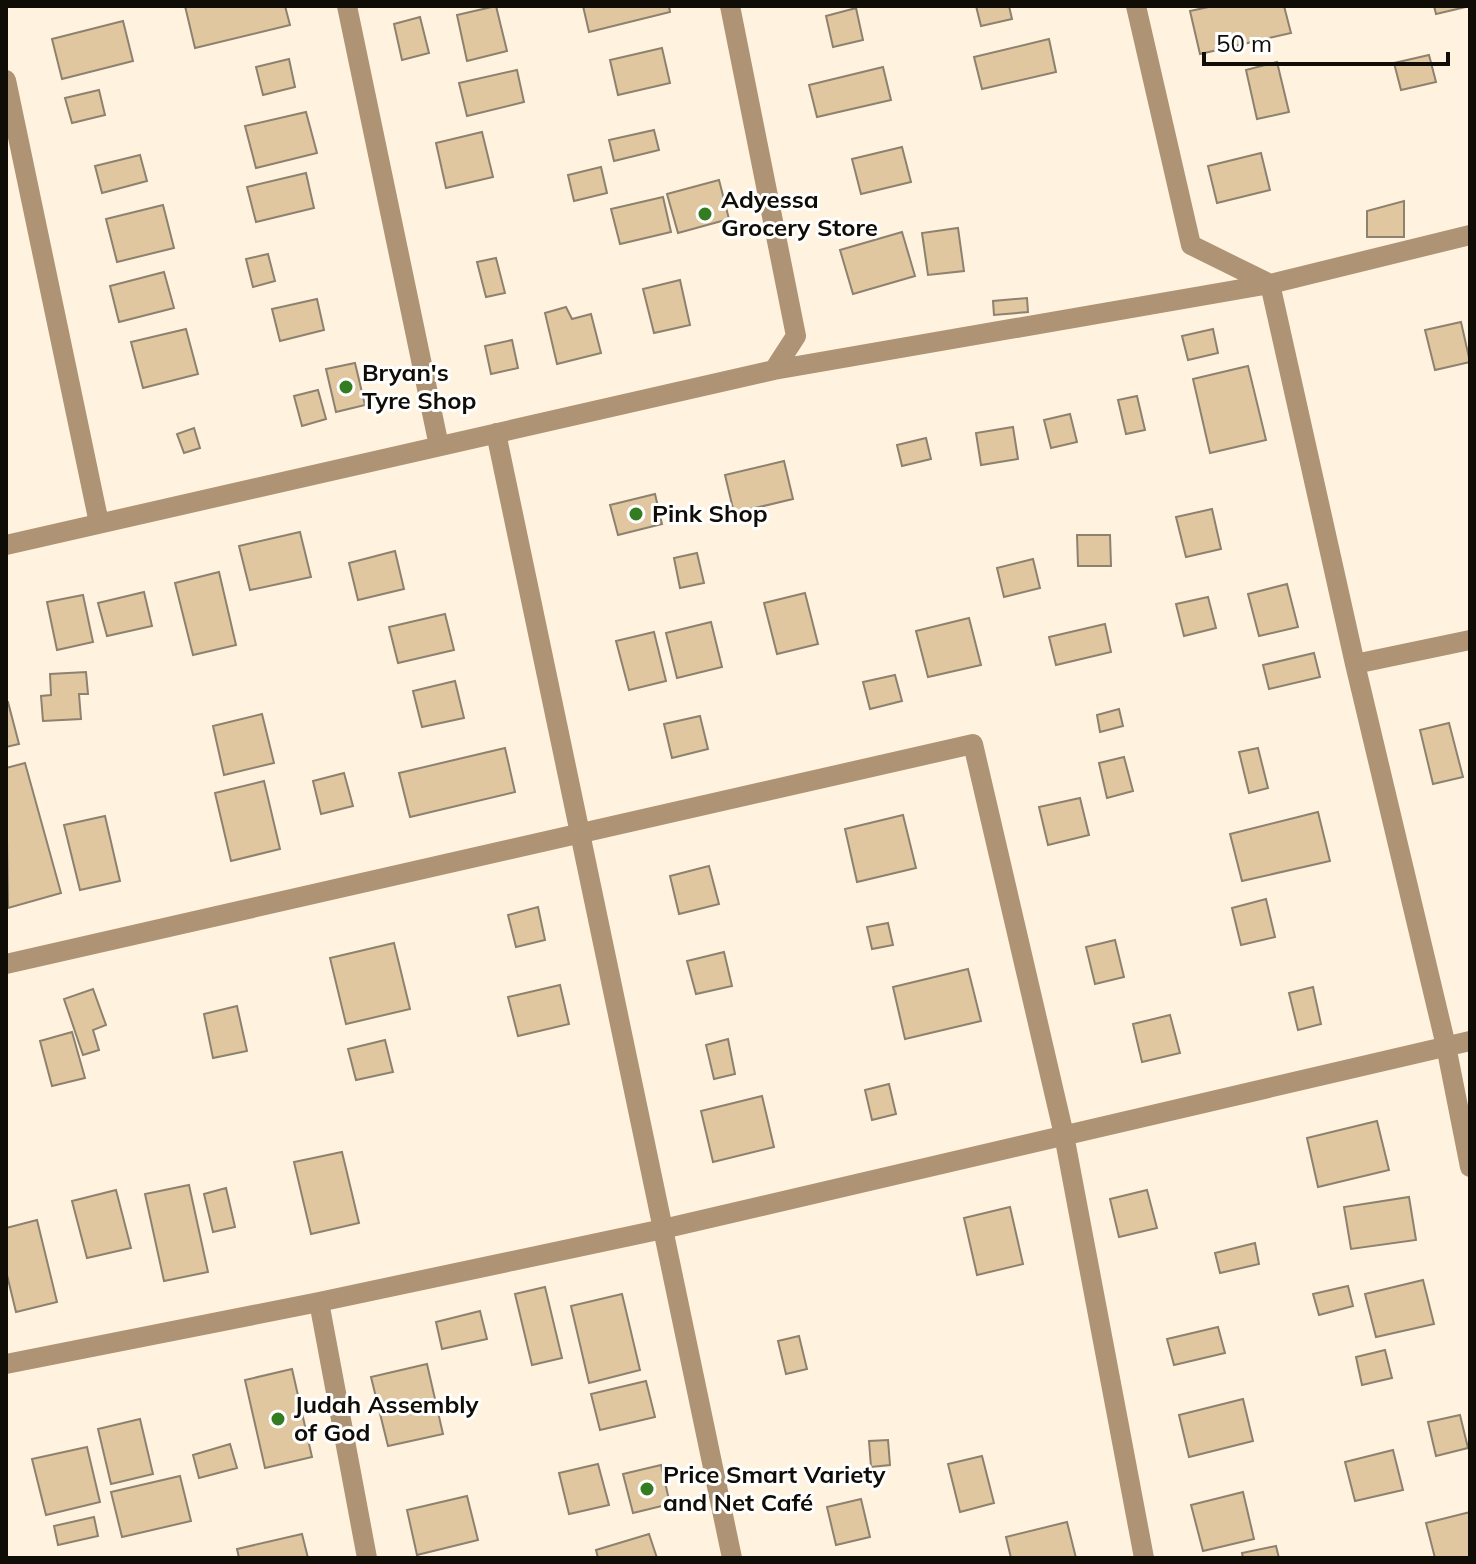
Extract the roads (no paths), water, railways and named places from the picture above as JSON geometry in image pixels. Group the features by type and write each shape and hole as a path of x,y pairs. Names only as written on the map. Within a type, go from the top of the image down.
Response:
{"street":[{"path":"347,6 439,446"},
{"path":"730,6 796,336 774,370"},
{"path":"1136,6 1191,245 1270,284"},
{"path":"6,80 99,523"},
{"path":"6,545 774,370 1270,284 1470,235"},
{"path":"1270,284 1355,664 1446,1046 1470,1167"},
{"path":"496,433 732,1558"},
{"path":"1355,664 1470,640"},
{"path":"6,964 973,744 1064,1135 1144,1558"},
{"path":"6,1364 663,1229 1470,1041"},
{"path":"319,1302 367,1558"}],"place":[{"name":"Adyessa Grocery Store","path":"705,214"},
{"name":"Bryan's Tyre Shop","path":"346,387"},
{"name":"Pink Shop","path":"636,514"},
{"name":"Judah Assembly of God","path":"278,1419"},
{"name":"Price Smart Variety and Net Café","path":"647,1489"}]}
